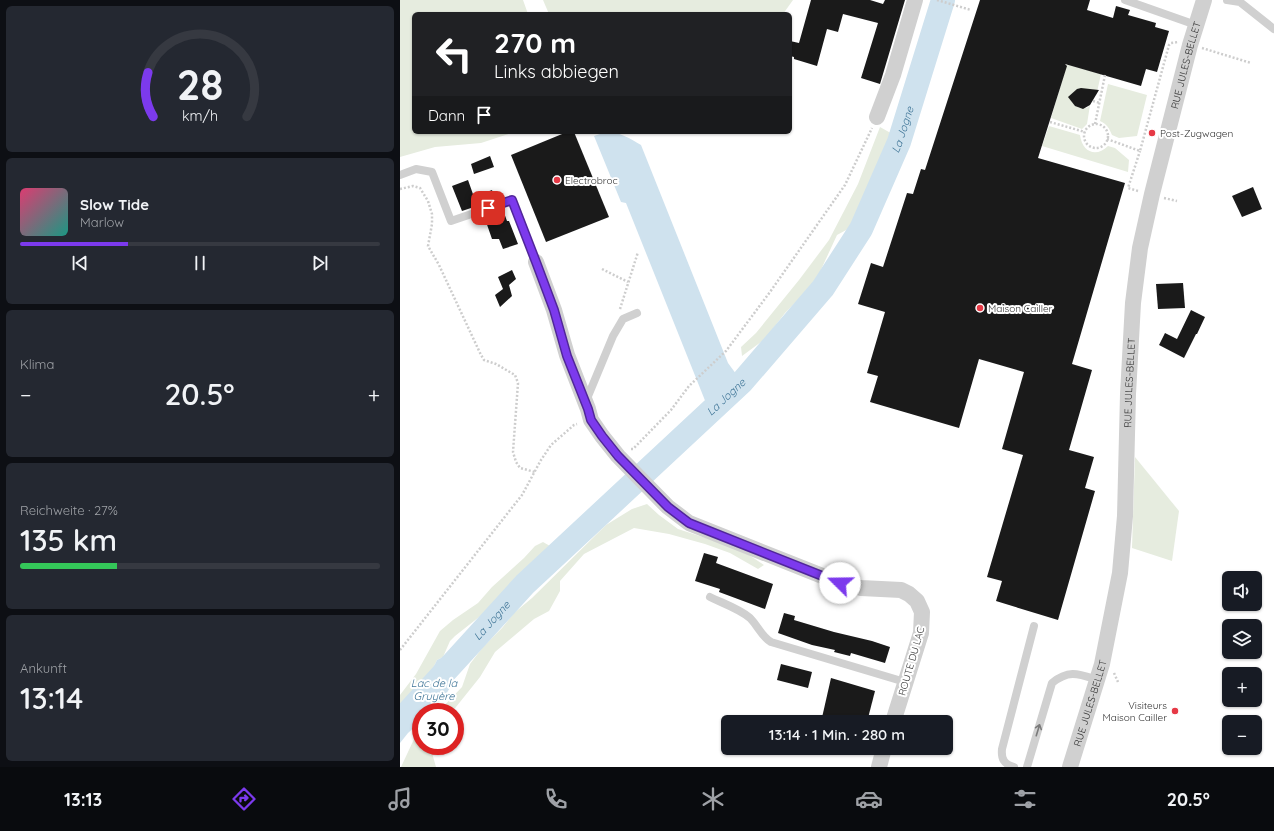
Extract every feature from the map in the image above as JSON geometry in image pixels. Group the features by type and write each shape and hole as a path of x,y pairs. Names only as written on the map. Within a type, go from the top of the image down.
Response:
{"street":[{"path":"877,117 893,76 915,0"},
{"name":"RUE JULES-BELLET","path":"1070,767 1098,680 1120,573 1125,516 1132,303 1141,242 1190,45 1204,0"},
{"path":"536,262 554,310 567,356 591,420"},
{"name":"ROUTE DU LAC","path":"591,420 618,456 661,500 676,514 689,523 840,583 860,588 901,590 909,594 917,601 922,612 921,632 894,715"},
{"path":"879,767 882,755"}],"lane":[{"path":"1125,0 1196,25"},
{"path":"1227,0 1240,2 1274,29"},
{"path":"400,175 416,169 432,172 451,221 512,200 536,262"},
{"path":"585,402 610,343 623,319 637,313"},
{"path":"710,597 745,614 754,622 766,639 771,642 905,682"},
{"path":"1014,767 1008,765 1003,760 1002,748 1034,626"},
{"path":"1027,767 1052,683 1062,676 1074,673 1098,680"}],"path":[{"path":"938,0 971,10"},
{"path":"1152,194 1128,188 1140,151 1169,45 1174,42 1180,42 1251,63"},
{"path":"1095,124 1105,75"},
{"path":"1093,100 1100,103"},
{"path":"633,449 671,410 689,386 726,351 770,292 845,185 877,117"},
{"path":"1050,122 1085,132"},
{"path":"1095,124 1106,130 1107,139 1101,146 1096,148 1092,147 1084,139 1085,132 1087,128 1095,124"},
{"path":"1107,139 1140,151"},
{"path":"400,189 413,186 420,188 428,201 432,214 432,224 428,246 439,265 484,360 496,364 515,375 518,383 513,452 514,457 520,468 535,472"},
{"path":"623,319 620,308 638,252"},
{"path":"602,269 628,282"},
{"path":"400,650 522,495 551,445 574,425 591,420"}],"shaded area":[{"path":"400,0 523,0 527,12 412,12 412,134 509,134 481,143 435,147 400,157"},
{"path":"543,0 793,0 784,12 548,12"},
{"path":"1067,64 1101,74 1097,92 1092,89 1085,89 1073,103 1079,108 1087,108 1090,105 1087,124 1082,129 1051,118"},
{"path":"1108,84 1147,95 1137,136 1119,138 1112,135 1108,126 1100,121"},
{"path":"1049,126 1080,135 1084,146 1090,151 1099,152 1108,146 1115,148 1129,160 1128,172 1042,146"},
{"path":"880,127 896,136 892,155 859,223 837,235 819,274 806,292 785,313 765,339 742,356 741,347 756,333 829,240 858,184"},
{"path":"1135,457 1179,511 1172,561 1132,548"},
{"path":"647,504 678,529 715,541 749,555 764,565 758,569 730,553 705,544 669,534 634,528 584,554 560,581 560,591 549,611 534,619 495,652 480,677 459,703 447,703 462,687 470,664 483,647 502,628 514,613 532,598 606,525 632,509"},
{"path":"543,542 550,546 541,558 520,574 509,589 493,606 450,641 443,657 437,660 430,674 414,698 400,709 400,695 416,674 440,631 478,603 492,587 535,546"},
{"path":"412,743 412,755 433,755 436,767 401,767"}],"water":[{"path":"600,134 620,134 641,145 728,363 742,382 710,413 626,203 621,202 594,136"},
{"name":"Lac de la Gruyère","path":"443,657 456,670 450,688 444,697 437,703 412,703 412,729 400,743 400,709 414,698 430,674 437,660"}],"building":[{"path":"811,0 870,0 883,4 885,0 905,0 880,84 861,78 878,23 843,14 838,32 827,29 817,66 794,59 794,57 792,56 792,41 799,43"},
{"name":"Maison Cailler","path":"980,0 1090,0 1087,10 1113,18 1116,6 1130,10 1128,15 1156,23 1155,27 1169,31 1157,72 1146,69 1141,86 1065,64 1067,66 1038,158 1125,183 1072,364 1092,370 1069,450 1094,457 1085,488 1095,491 1058,620 996,601 1002,581 987,577 1023,455 1002,449 1024,372 979,359 959,428 870,402 878,376 867,373 885,312 858,304 871,263 883,267 907,193 913,194 921,169 925,170"},
{"path":"1077,89 1099,90 1090,105 1083,109 1075,106 1068,97"},
{"name":"Electrobroc","path":"562,134 575,134 609,217 546,242 511,155"},
{"path":"490,156 494,167 474,174 471,164"},
{"path":"468,180 474,197 492,190 495,200 462,211 452,186"},
{"path":"1253,187 1262,209 1242,217 1232,196"},
{"path":"499,210 503,210 518,244 503,249 499,239 492,239 484,216"},
{"path":"512,270 516,279 509,285 512,296 500,307 495,295 503,289 498,277"},
{"path":"1183,283 1185,308 1158,309 1156,284"},
{"path":"1191,310 1205,317 1184,358 1159,345 1165,333 1177,339"},
{"path":"704,553 718,557 716,563 773,584 765,609 719,592 720,589 695,581"},
{"path":"784,613 795,616 794,620 890,647 885,663 851,653 850,656 834,652 835,650 812,645 778,633"},
{"path":"781,664 812,672 808,688 777,680"},
{"path":"831,678 875,691 869,715 823,715"}],"waterway":[{"name":"La Jogne","path":"400,721 525,584 742,382 823,288 861,229 899,142 943,0"}],"place":[{"name":"Post-Zugwagen","path":"1152,133"},
{"name":"Electrobroc","path":"557,180"},
{"name":"Maison Cailler","path":"980,308"},
{"name":"Visiteurs Maison Cailler","path":"1175,711"}],"route":[{"path":"488,208 512,200 554,310 567,356 591,420 618,456 668,507 689,523 840,583"}]}
